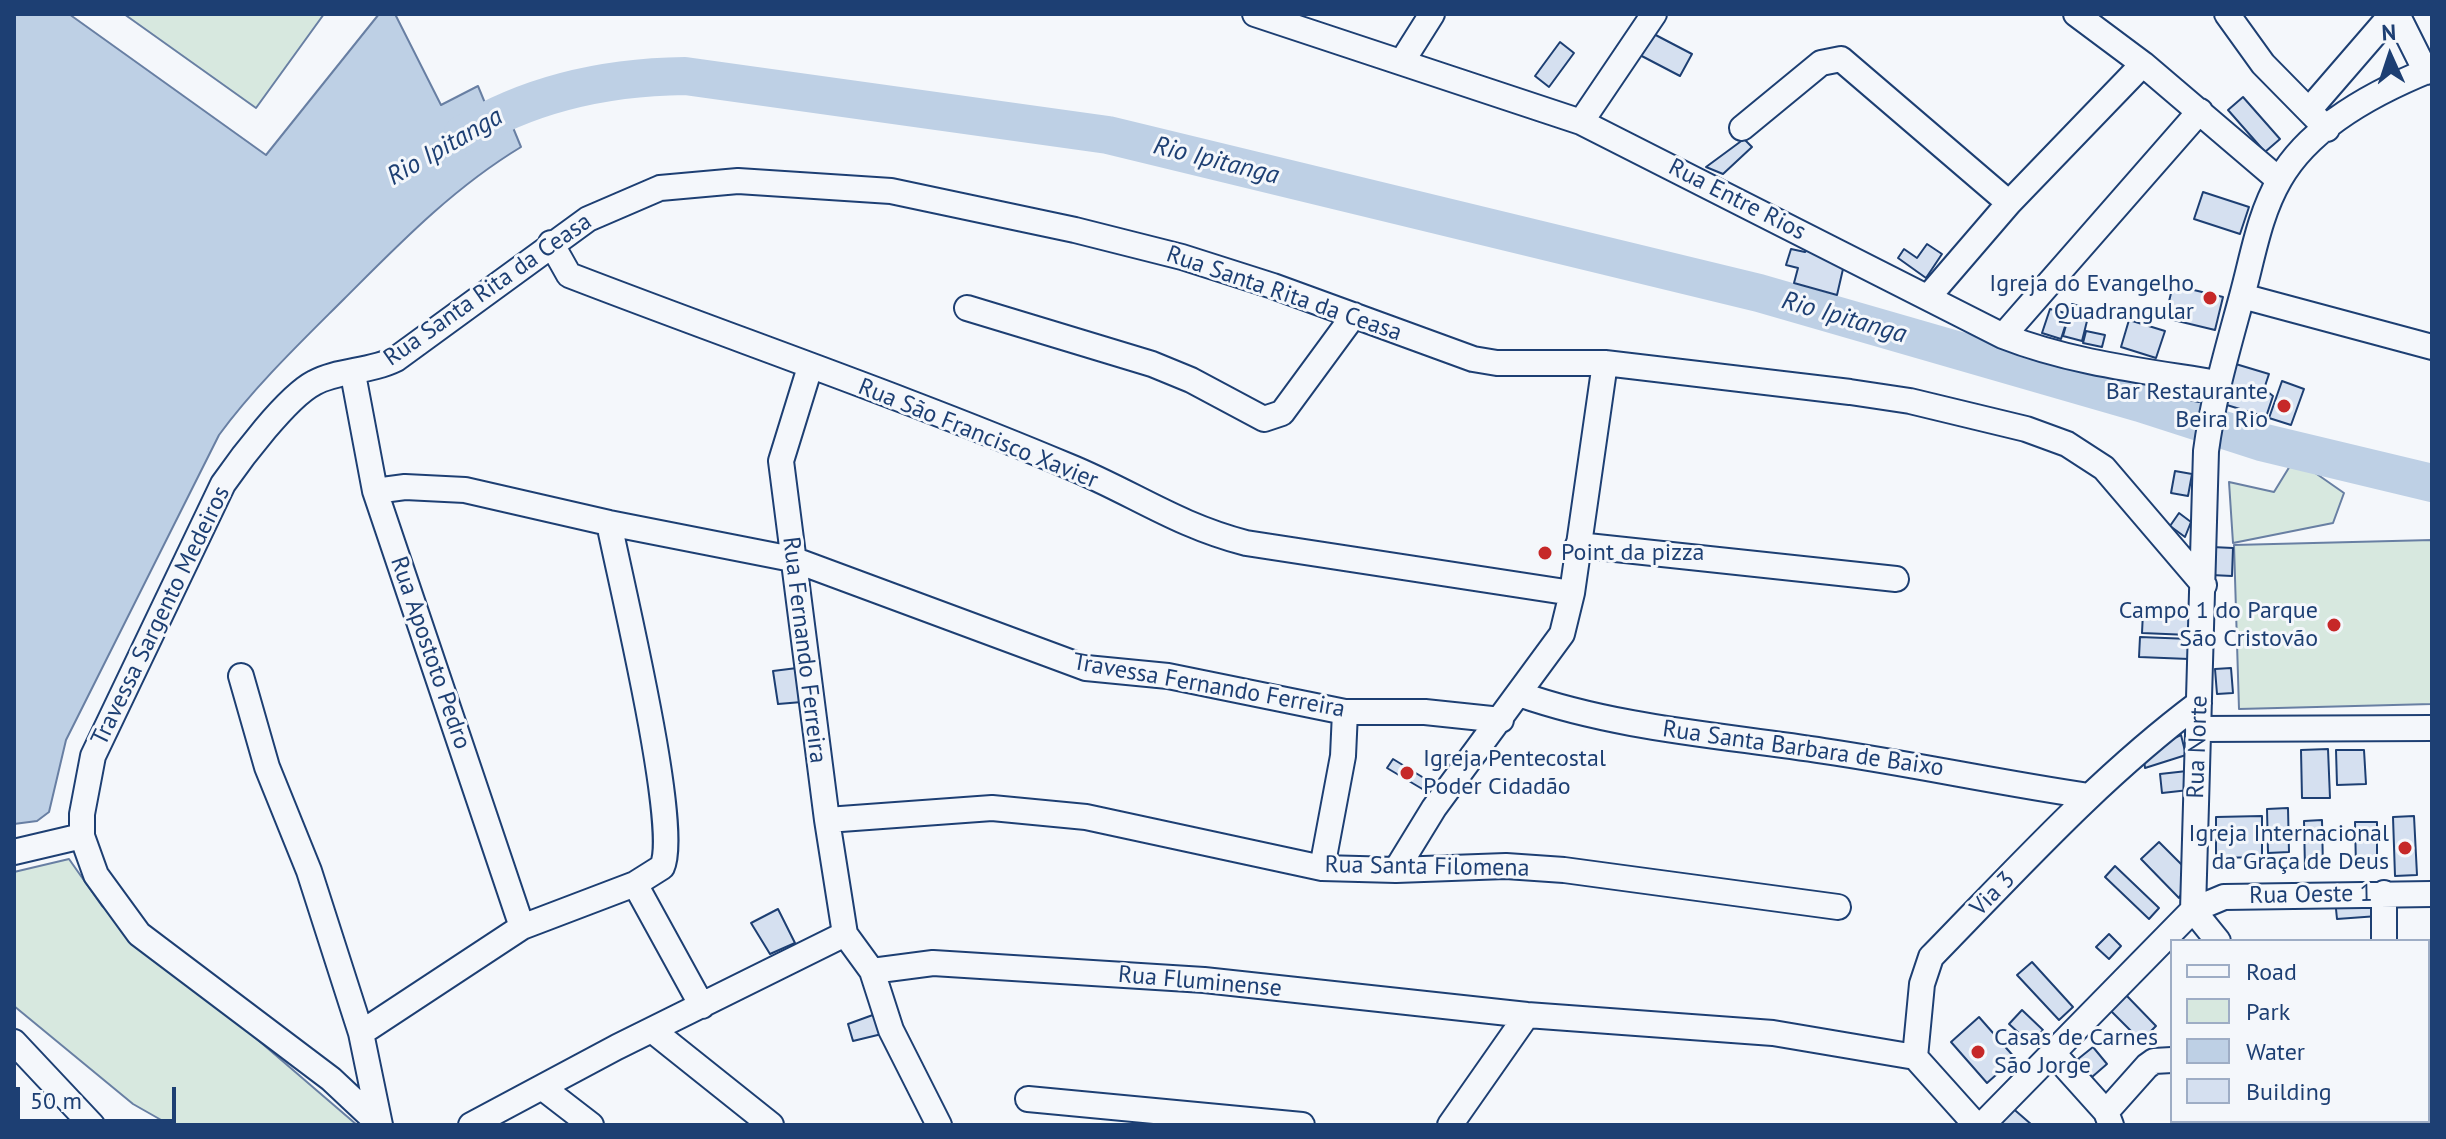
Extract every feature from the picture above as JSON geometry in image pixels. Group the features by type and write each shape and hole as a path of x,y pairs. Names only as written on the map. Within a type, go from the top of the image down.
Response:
{"street":[{"name":"Rua Entre Rios","path":"1255,14 1403,60 1581,122 2003,336 2060,356 2215,394"},
{"path":"1403,60 1432,14"},
{"path":"1581,122 1654,14"},
{"path":"2076,14 2143,64 2279,180"},
{"path":"2227,14 2263,64 2327,129"},
{"path":"2309,110 2395,14 2429,70"},
{"path":"1742,128 1821,63 1841,59 2009,203"},
{"path":"1929,296 2009,203 2143,64"},
{"name":"Rua Norte","path":"2193,910 2206,451 2215,394 2260,226 2279,180 2294,158 2348,112 2429,70"},
{"path":"2003,336 2200,111"},
{"name":"Rua Santa Rita da Ceasa","path":"353,374 396,359 551,243 621,202 660,188 694,182 891,191 1075,230 1182,257 1354,315 1442,350 1485,361 1605,363 1910,401 2040,434 2067,444 2104,468 2204,585"},
{"name":"Rua São Francisco Xavier","path":"551,243 569,275 1071,467 1165,516 1211,534 1289,550 1572,593"},
{"path":"2242,296 2432,347"},
{"path":"967,308 1152,364 1191,380 1264,419 1282,413 1354,315"},
{"path":"1396,870 1434,808 1562,634 1572,593 1605,363"},
{"name":"Rua Fernando Ferreira","path":"810,367 781,461 827,820 845,934"},
{"name":"Rua Apostoto Pedro","path":"353,374 375,491 522,927"},
{"name":"Travessa Sargento Medeiros","path":"353,374 314,382 302,391 243,455 223,484 93,756 82,814 82,836 96,875 139,934 331,1079 380,1125"},
{"name":"Travessa Fernando Ferreira","path":"375,491 405,487 465,490 609,523 792,559 1086,668 1168,676 1345,712 1425,712 1501,720"},
{"path":"361,1033 522,927 635,884 656,873 665,861 656,758 609,523"},
{"path":"1578,545 1896,579"},
{"path":"241,676 267,767 309,871 361,1033 380,1125"},
{"name":"Rua Santa Barbara de Baixo","path":"1519,694 1561,709 1673,732 1951,770 2089,796"},
{"name":"Via 3","path":"1915,1057 1922,984 1931,957 2089,796 2157,734 2199,703"},
{"path":"1322,868 1343,756 1345,712"},
{"path":"2198,729 2432,728"},
{"name":"Rua Santa Filomena","path":"827,820 992,808 1086,817 1322,868 1396,870 1506,866 1564,870 1838,907"},
{"path":"14,852 82,836"},
{"path":"635,884 702,1006"},
{"path":"2384,893 2384,939"},
{"name":"Rua Oeste 1","path":"2193,910 2224,897 2432,894"},
{"path":"1982,1125 2193,910 2216,939"},
{"path":"471,1125 845,934 872,971 891,1030 939,1125"},
{"name":"Rua Fluminense","path":"872,971 933,963 1204,980 1527,1015 1773,1033 1915,1057"},
{"path":"1450,1125 1527,1015"},
{"path":"652,1030 771,1125"},
{"path":"14,1042 92,1125"},
{"path":"2053,1053 2109,1119 2147,1066 2154,1061 2170,1060"},
{"path":"1915,1057 1976,1125"},
{"path":"543,1088 591,1125"},
{"path":"1028,1099 1302,1125"}],"green space":[{"path":"124,14 324,14 256,108"},
{"path":"2293,461 2301,463 2344,493 2333,523 2233,543 2229,482 2274,492"},
{"name":"Campo 1 do Parque São Cristovão","path":"2432,540 2432,704 2239,709 2234,545"},
{"path":"69,859 102,906 357,1125 170,1125 133,1104 14,1006 14,872"}],"water":[{"path":"14,14 69,14 266,155 379,14 395,14 441,105 478,86 485,103 500,96 521,147 472,180 406,238 279,365 219,435 66,740 49,812 37,821 14,824"}],"building":[{"path":"1648,31 1692,54 1680,76 1636,53"},
{"path":"1560,42 1574,53 1549,87 1535,76"},
{"path":"2243,97 2280,139 2265,152 2228,110"},
{"path":"1744,139 1752,147 1723,174 1706,167"},
{"path":"2203,192 2249,207 2240,234 2194,219"},
{"path":"1927,244 1942,254 1926,278 1898,258 1904,249 1917,258"},
{"path":"1811,245 1846,256 1837,295 1794,283 1798,268 1786,265 1791,249 1805,252"},
{"path":"2173,285 2223,297 2215,330 2165,318"},
{"path":"2072,304 2090,309 2082,341 2063,336"},
{"path":"2050,309 2069,314 2061,339 2042,333"},
{"path":"2129,320 2165,331 2156,358 2121,347"},
{"path":"2086,331 2105,335 2102,347 2083,343"},
{"path":"2229,362 2269,374 2264,389 2273,396 2266,417 2217,402"},
{"path":"2163,378 2203,385 2199,402 2160,394"},
{"path":"2282,381 2304,389 2291,425 2269,418"},
{"path":"2175,471 2192,474 2188,496 2171,493"},
{"path":"2179,513 2191,522 2185,537 2170,526"},
{"path":"2212,547 2233,548 2232,576 2211,575"},
{"path":"2143,612 2190,614 2189,635 2142,633"},
{"path":"2140,637 2190,639 2189,659 2139,657"},
{"path":"797,668 802,702 778,704 773,671"},
{"path":"2231,668 2233,693 2217,694 2215,669"},
{"path":"2181,735 2186,755 2145,768 2143,752"},
{"path":"2328,749 2330,798 2302,798 2301,750"},
{"path":"2336,750 2364,750 2366,784 2337,785"},
{"path":"1393,759 1432,783 1424,790 1387,768"},
{"path":"2187,771 2189,790 2162,793 2160,774"},
{"path":"2288,808 2289,852 2268,853 2267,809"},
{"path":"2262,816 2262,857 2216,858 2216,817"},
{"path":"2414,816 2417,875 2395,876 2393,817"},
{"path":"2322,820 2323,869 2305,869 2304,821"},
{"path":"2355,822 2377,822 2377,867 2356,867"},
{"path":"2159,842 2186,869 2189,880 2179,898 2141,859"},
{"path":"2115,866 2159,908 2149,919 2105,877"},
{"path":"2377,896 2378,916 2337,919 2335,899"},
{"path":"778,909 795,943 770,954 751,923"},
{"path":"2109,934 2121,946 2109,959 2096,947"},
{"path":"2032,962 2073,1007 2059,1020 2017,975"},
{"path":"2126,995 2156,1026 2141,1041 2110,1010"},
{"path":"2022,1010 2043,1030 2031,1044 2009,1024"},
{"path":"881,1012 886,1033 853,1041 848,1024"},
{"path":"1979,1017 2015,1058 1987,1083 1951,1042"},
{"path":"2093,1047 2107,1064 2092,1077 2078,1059"},
{"path":"2009,1105 2032,1125 1998,1125"}],"waterway":[{"name":"Rio Ipitanga","path":"462,135 514,108 569,90 626,80 685,76 1108,135 1759,293 2140,403 2261,442 2432,483"}],"place":[{"name":"Igreja do Evangelho Quadrangular","path":"2210,298"},
{"name":"Bar Restaurante Beira Rio","path":"2284,406"},
{"name":"Point da pizza","path":"1545,553"},
{"name":"Campo 1 do Parque São Cristovão","path":"2334,625"},
{"name":"Igreja Pentecostal Poder Cidadão","path":"1407,773"},
{"name":"Igreja Internacional da Graça de Deus","path":"2405,848"},
{"name":"Casas de Carnes São Jorge","path":"1978,1052"}]}
